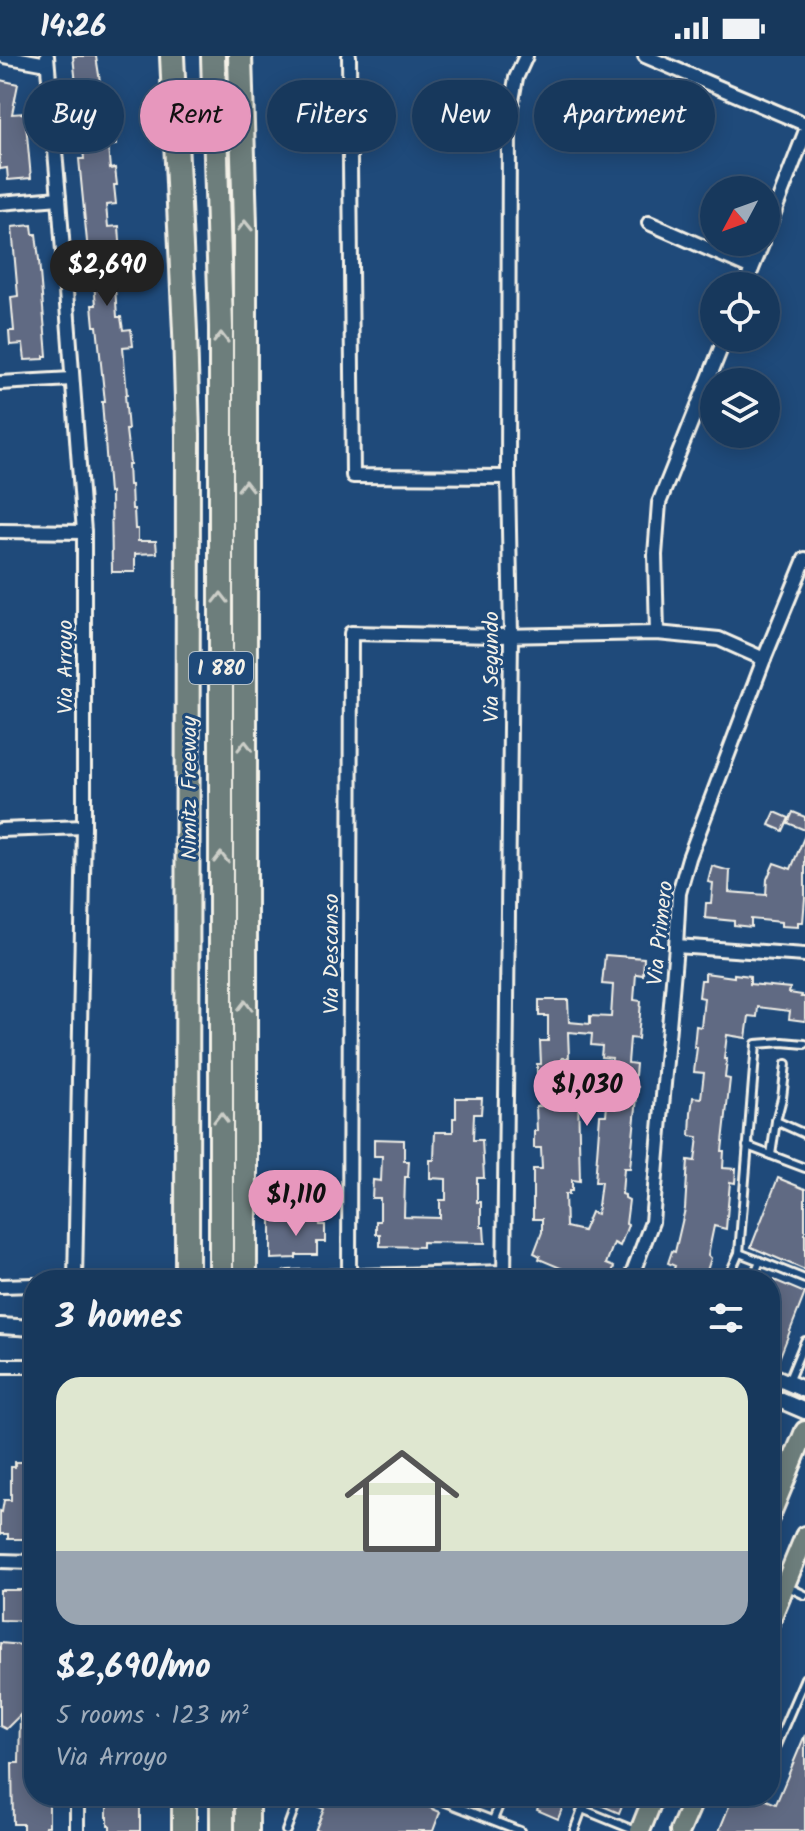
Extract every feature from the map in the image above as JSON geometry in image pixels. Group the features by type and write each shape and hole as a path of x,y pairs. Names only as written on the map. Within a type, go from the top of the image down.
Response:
{"highway":[{"name":"Nimitz Freeway","path":"172,56 188,434 187,1270"},
{"name":"I 880","path":"213,56 221,327 221,1270"},
{"name":"I 880","path":"240,56 245,272 245,1270"},
{"path":"184,1806 184,1831"},
{"path":"222,1806 222,1831"},
{"path":"247,1806 247,1831"}],"main road":[{"path":"780,1492 805,1431"},
{"path":"780,1596 804,1540"},
{"path":"638,1831 649,1806"},
{"path":"680,1831 691,1806"}],"street":[{"path":"4,56 47,60"},
{"path":"349,56 353,476 508,477"},
{"name":"Via Segundo","path":"505,1270 511,635 509,118 516,78 526,56"},
{"path":"645,56 805,124"},
{"name":"Via Arroyo","path":"47,60 84,532 84,827 75,1270"},
{"path":"780,197 805,133"},
{"path":"0,203 59,198"},
{"path":"649,223 752,268"},
{"path":"750,272 757,256"},
{"path":"657,633 655,555 659,503 719,352"},
{"path":"0,383 72,379"},
{"path":"0,531 84,532"},
{"name":"Via Primero","path":"634,1270 652,1222 679,893 689,858 764,659 805,559"},
{"name":"Via Descanso","path":"349,1270 351,633 511,635"},
{"path":"511,635 657,633 719,639 764,659"},
{"path":"0,830 84,827"},
{"path":"676,946 805,955"},
{"path":"0,1286 24,1285"},
{"path":"0,1326 24,1327"},
{"path":"0,1366 24,1366"},
{"path":"780,1379 805,1390"},
{"path":"780,1400 805,1411"},
{"path":"0,1561 24,1562"},
{"path":"77,1806 77,1831"}],"lane":[{"path":"731,1270 739,1253 756,1044 805,1044"},
{"path":"771,1155 786,1064"},
{"path":"776,1121 805,1134"},
{"path":"747,1146 805,1168"},
{"path":"739,1253 805,1279"},
{"path":"756,1270 760,1261"},
{"path":"787,1382 805,1341"},
{"path":"784,1586 805,1595"},
{"path":"780,1736 805,1678"},
{"path":"286,1831 295,1806"},
{"path":"456,1806 520,1831"},
{"path":"493,1820 499,1806"},
{"path":"574,1831 582,1809 638,1831"}],"building":[{"path":"73,56 96,56 100,80 76,80"},
{"path":"0,80 18,84 12,114 24,113 24,152 29,152 31,178 8,180 7,168 0,169"},
{"path":"83,152 109,152 110,169 115,168 116,204 106,205 108,227 119,226 121,255 113,256 117,317 121,317 123,330 131,329 133,346 123,347 129,485 138,541 156,541 157,553 135,554 135,572 112,572 111,492 102,402 105,402 97,326 94,326 92,305 96,305 94,283 91,283 79,159 84,159"},
{"path":"32,225 39,260 47,356 44,359 25,360 23,344 10,345 9,331 14,331 11,297 18,296 12,227"},
{"path":"775,812 789,818 783,831 769,825"},
{"path":"793,812 805,817 805,830 788,823"},
{"path":"805,835 805,898 803,922 798,922 798,927 751,919 751,927 734,925 734,921 705,918 706,903 711,903 713,883 708,882 712,866 730,871 729,892 766,895 767,879 774,863 791,869"},
{"path":"605,955 644,958 643,975 636,974 634,1000 641,1001 638,1039 630,1038 628,1063 636,1064 634,1087 638,1087 630,1168 624,1168 622,1194 629,1200 628,1225 620,1246 614,1243 606,1264 614,1267 613,1270 565,1270 539,1259 540,1256 534,1253 542,1232 542,1219 533,1219 533,1169 542,1169 541,1148 534,1148 534,1131 537,1131 536,1106 545,1106 545,1081 537,1081 537,1064 541,1064 540,1041 548,1041 548,1016 539,1016 539,1000 568,1000 569,1022 590,1024 590,1016 611,1017 613,985 602,984","holes":["568,1032 592,1034 591,1045 602,1046 601,1057 612,1058 610,1078 614,1079 611,1106 607,1106 606,1115 600,1115 595,1182 601,1182 597,1214 591,1212 583,1231 566,1227 565,1194 572,1191 572,1180 580,1181 578,1093 562,1094 562,1058 569,1058"]},
{"path":"705,973 734,977 734,974 750,976 750,984 790,988 789,993 805,997 805,1021 789,1019 790,1011 758,1007 757,1017 749,1016 746,1038 727,1035 725,1078 730,1079 723,1168 736,1169 735,1183 730,1182 726,1229 714,1226 707,1270 674,1270 675,1266 668,1263 672,1251 675,1252 685,1209 688,1160 695,1161 698,1137 690,1136 691,1113 693,1097 701,1098 704,1073 694,1072 697,1047 694,1047 696,1026 701,1027 704,998 699,997 701,980 705,980"},
{"path":"456,1098 482,1098 481,1114 474,1114 473,1140 482,1140 484,1178 477,1178 477,1202 481,1202 481,1227 484,1227 485,1243 422,1242 422,1247 380,1246 376,1221 380,1221 380,1198 372,1198 373,1180 381,1181 382,1156 374,1156 374,1139 404,1140 404,1161 409,1161 408,1177 405,1177 404,1217 440,1218 440,1200 446,1200 446,1179 430,1178 430,1160 434,1160 435,1132 453,1132"},
{"path":"778,1178 805,1189 805,1270 751,1247"},
{"path":"271,1219 319,1219 320,1225 325,1225 325,1242 317,1242 317,1255 271,1259"},
{"path":"780,1283 805,1293 780,1356"},
{"path":"15,1462 24,1462 24,1539 8,1539 8,1534 0,1534 0,1511 4,1500 11,1500 11,1467 15,1467"},
{"path":"0,1590 24,1590 24,1621 0,1620"},
{"path":"0,1643 24,1645 24,1806 49,1806 49,1826 45,1826 45,1831 23,1831 23,1824 13,1824 12,1763 19,1763 20,1715 6,1729 0,1726"},
{"path":"805,1735 805,1831 719,1831 729,1806 780,1806 780,1794"},
{"path":"107,1806 140,1806 140,1831 110,1831"},
{"path":"316,1806 426,1806 440,1812 433,1831 315,1831 324,1809"},
{"path":"538,1806 563,1806 558,1819 537,1810"},
{"path":"603,1806 622,1806 619,1813"}]}
